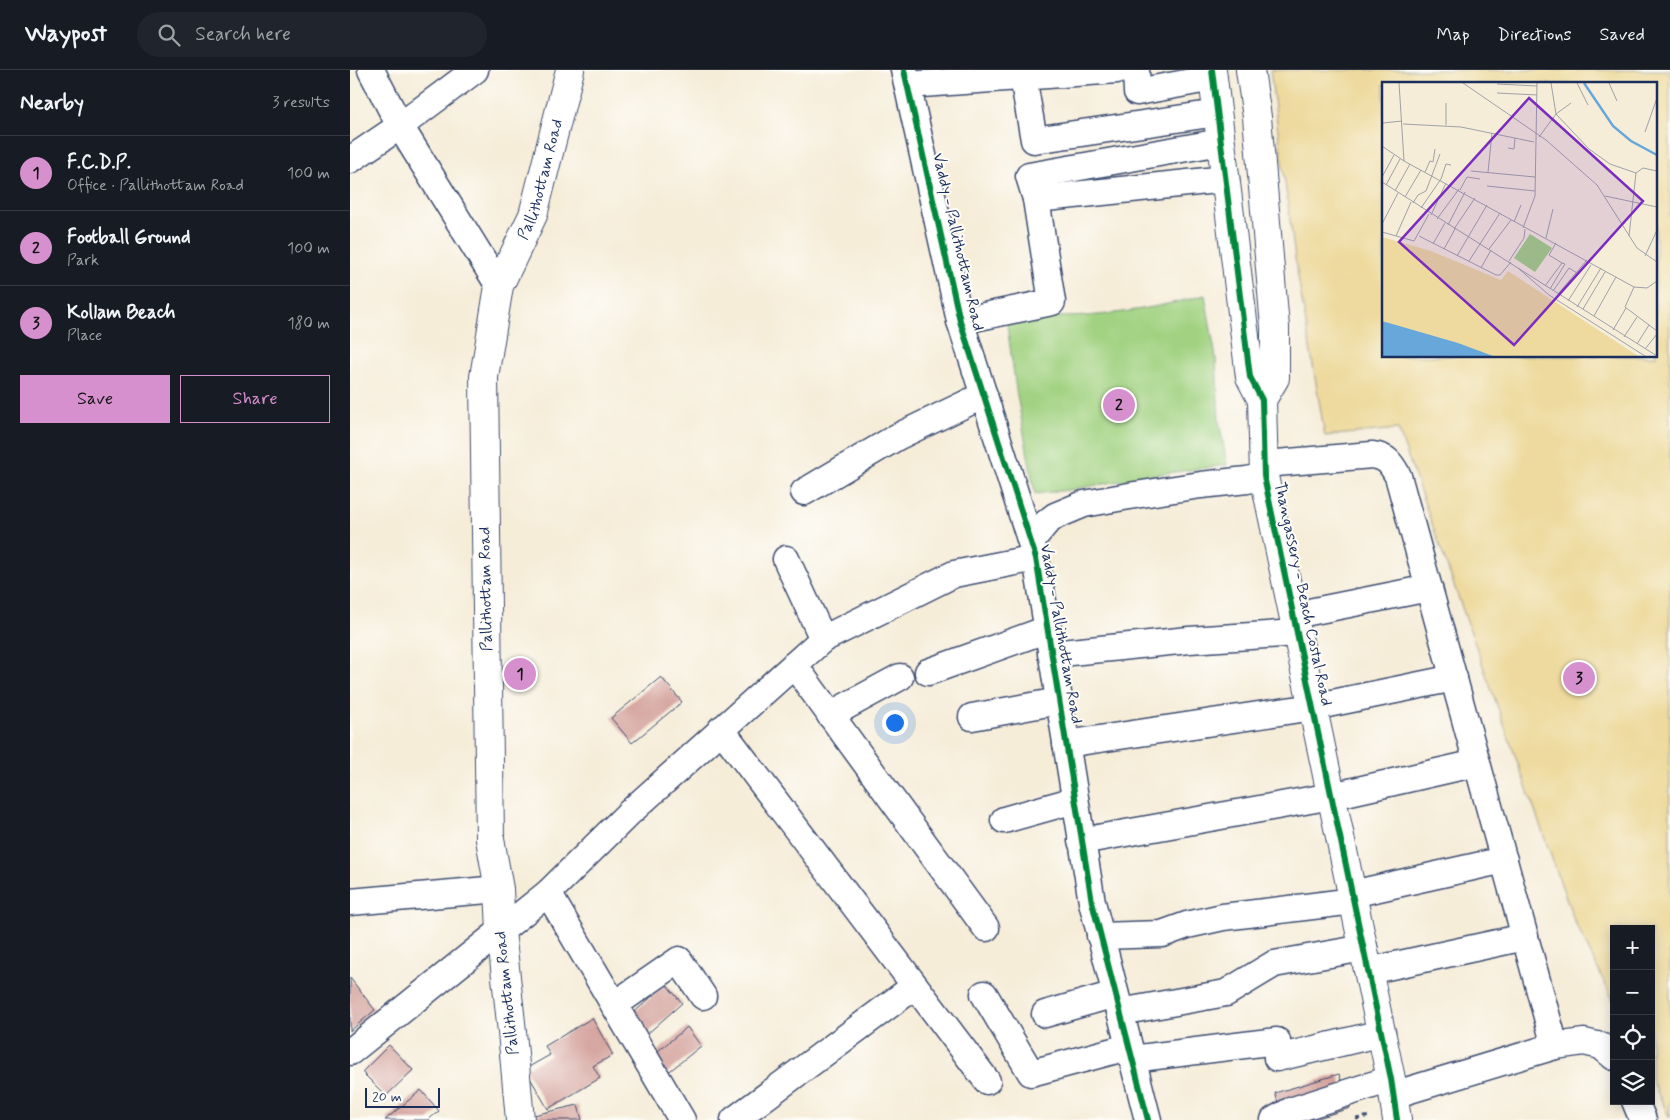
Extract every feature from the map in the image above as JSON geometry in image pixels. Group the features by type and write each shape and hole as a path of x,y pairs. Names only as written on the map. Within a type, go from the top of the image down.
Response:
{"street":[{"path":"372,70 400,126 499,286"},
{"path":"350,160 400,126 475,70"},
{"name":"Pallithottam Road","path":"520,1120 500,931 499,889 490,839 484,377 499,286 533,215 570,70"},
{"path":"906,77 1023,76 1116,70"},
{"path":"1136,70 1137,92 1213,74"},
{"path":"1250,70 1257,117 1275,327 1274,378 1262,400"},
{"name":"Thangassery - Beach Costal Road","path":"1213,74 1250,377 1262,400 1264,470 1394,1098"},
{"path":"1023,76 1034,140 1217,113"},
{"name":"Vaddy - Pallithottam Road","path":"906,77 960,321 1033,549 1092,902 1148,1120"},
{"path":"960,321 1052,302 1036,199 1028,176 1221,142"},
{"path":"1036,199 1226,179"},
{"path":"804,492 897,437 984,395"},
{"path":"350,1052 548,893 629,814 721,729 823,639 954,574 1033,549 1046,523 1055,516 1084,504 1143,493 1247,480 1264,470 1372,455 1382,456 1390,463 1398,476 1555,1046"},
{"path":"786,559 823,639"},
{"path":"928,672 1049,641 1189,640 1296,624 1429,588"},
{"path":"794,665 986,928"},
{"path":"830,715 900,677"},
{"path":"1066,744 1313,707 1454,678"},
{"path":"972,717 1059,701"},
{"path":"721,729 986,1081"},
{"path":"1082,841 1332,796 1477,763"},
{"path":"1004,820 1075,800"},
{"path":"1100,936 1162,934 1223,917 1353,897 1504,860"},
{"path":"350,902 499,889"},
{"path":"548,893 682,1120"},
{"path":"1045,1014 1117,1003 1226,993 1274,964 1366,959 1525,937"},
{"path":"614,1005 679,960 703,996"},
{"path":"734,1120 915,986"},
{"path":"984,994 1031,1073 1130,1053 1277,1041 1277,1058 1382,1033"},
{"path":"1274,1120 1290,1112 1394,1098 1555,1046 1584,1042 1601,1046 1610,1054"},
{"path":"1637,1105 1643,1120"}],"green space":[{"path":"1205,295 1216,358 1219,420 1227,465 1035,494 1016,390 1006,318 1102,315 1147,308"}],"sand":[{"path":"1270,70 1670,70 1670,1118 1655,1087 1655,925 1610,925 1610,994 1574,920 1398,429 1325,436 1296,265"}],"building":[{"path":"661,677 682,702 632,743 611,718"},
{"path":"350,978 375,1010 350,1031"},
{"path":"666,984 682,1003 646,1035 630,1016"},
{"path":"592,1018 613,1055 593,1066 600,1078 548,1109 525,1069 550,1055 545,1046"},
{"path":"687,1027 701,1046 661,1078 647,1060"},
{"path":"389,1045 413,1070 386,1096 362,1072"},
{"path":"1339,1074 1350,1108 1312,1120 1284,1120 1275,1093"},
{"path":"421,1090 439,1111 428,1120 385,1120"},
{"path":"578,1105 582,1120 526,1120 525,1117"}],"cycle path":[{"path":"904,70 960,321 1036,558 1092,902 1148,1120"},
{"path":"1212,70 1250,377 1262,400 1264,476 1391,1079 1397,1120"}],"place":[{"name":"Football Ground","path":"1119,405"},
{"name":"F.C.D.P.","path":"520,674"},
{"name":"Kollam Beach","path":"1579,678"}]}
